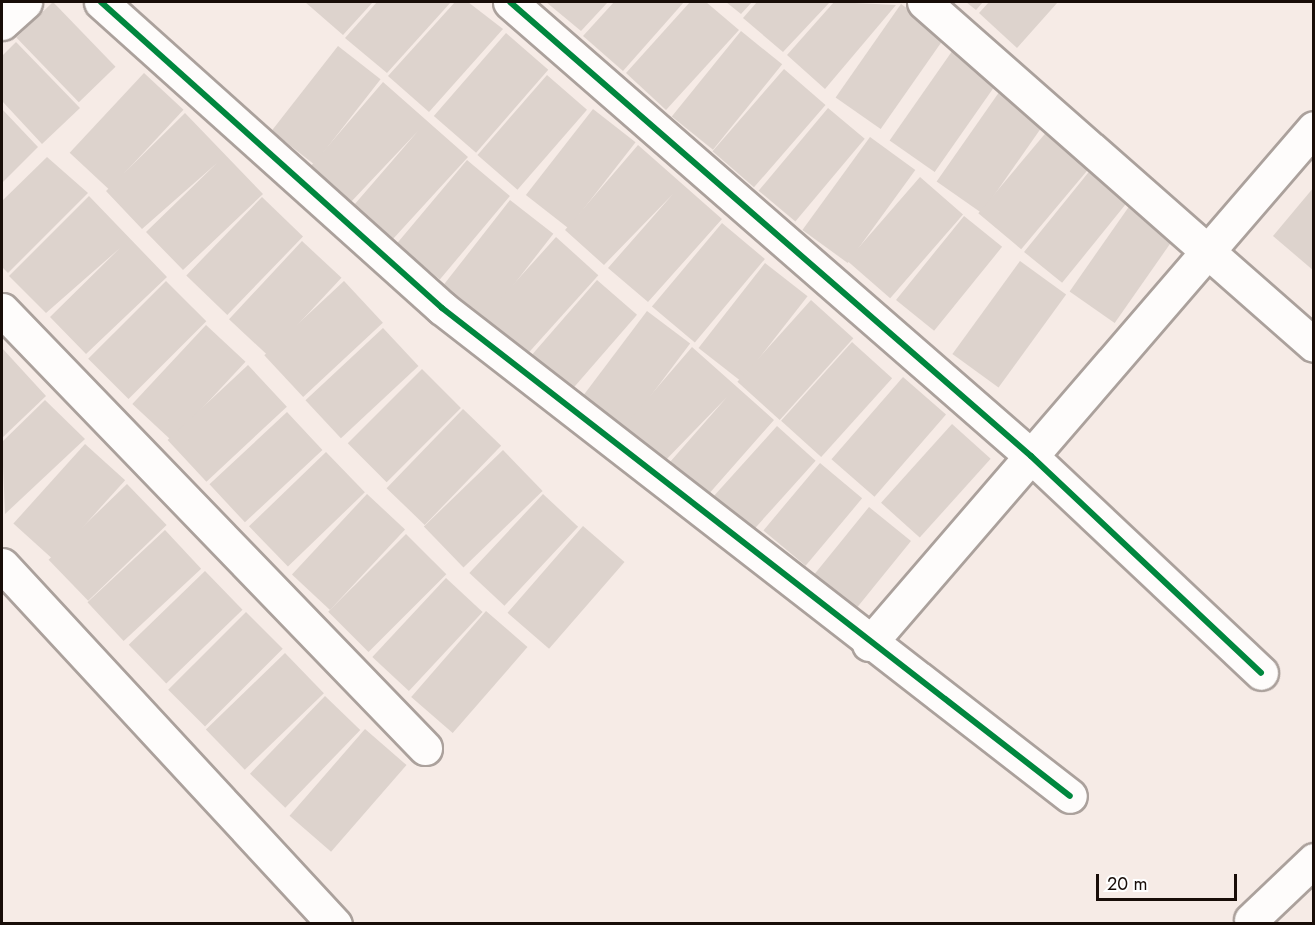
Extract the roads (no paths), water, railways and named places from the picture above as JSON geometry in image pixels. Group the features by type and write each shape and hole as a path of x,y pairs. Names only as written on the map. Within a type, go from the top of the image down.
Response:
{"street":[{"path":"2,23 25,2"},
{"path":"101,2 442,308 869,644 1070,796"},
{"path":"510,2 1031,456 1261,673"},
{"path":"924,2 1210,249 1314,345"},
{"path":"869,644 1314,128"},
{"path":"2,310 425,748"},
{"path":"2,565 335,924"},
{"path":"1251,920 1314,860"}]}
